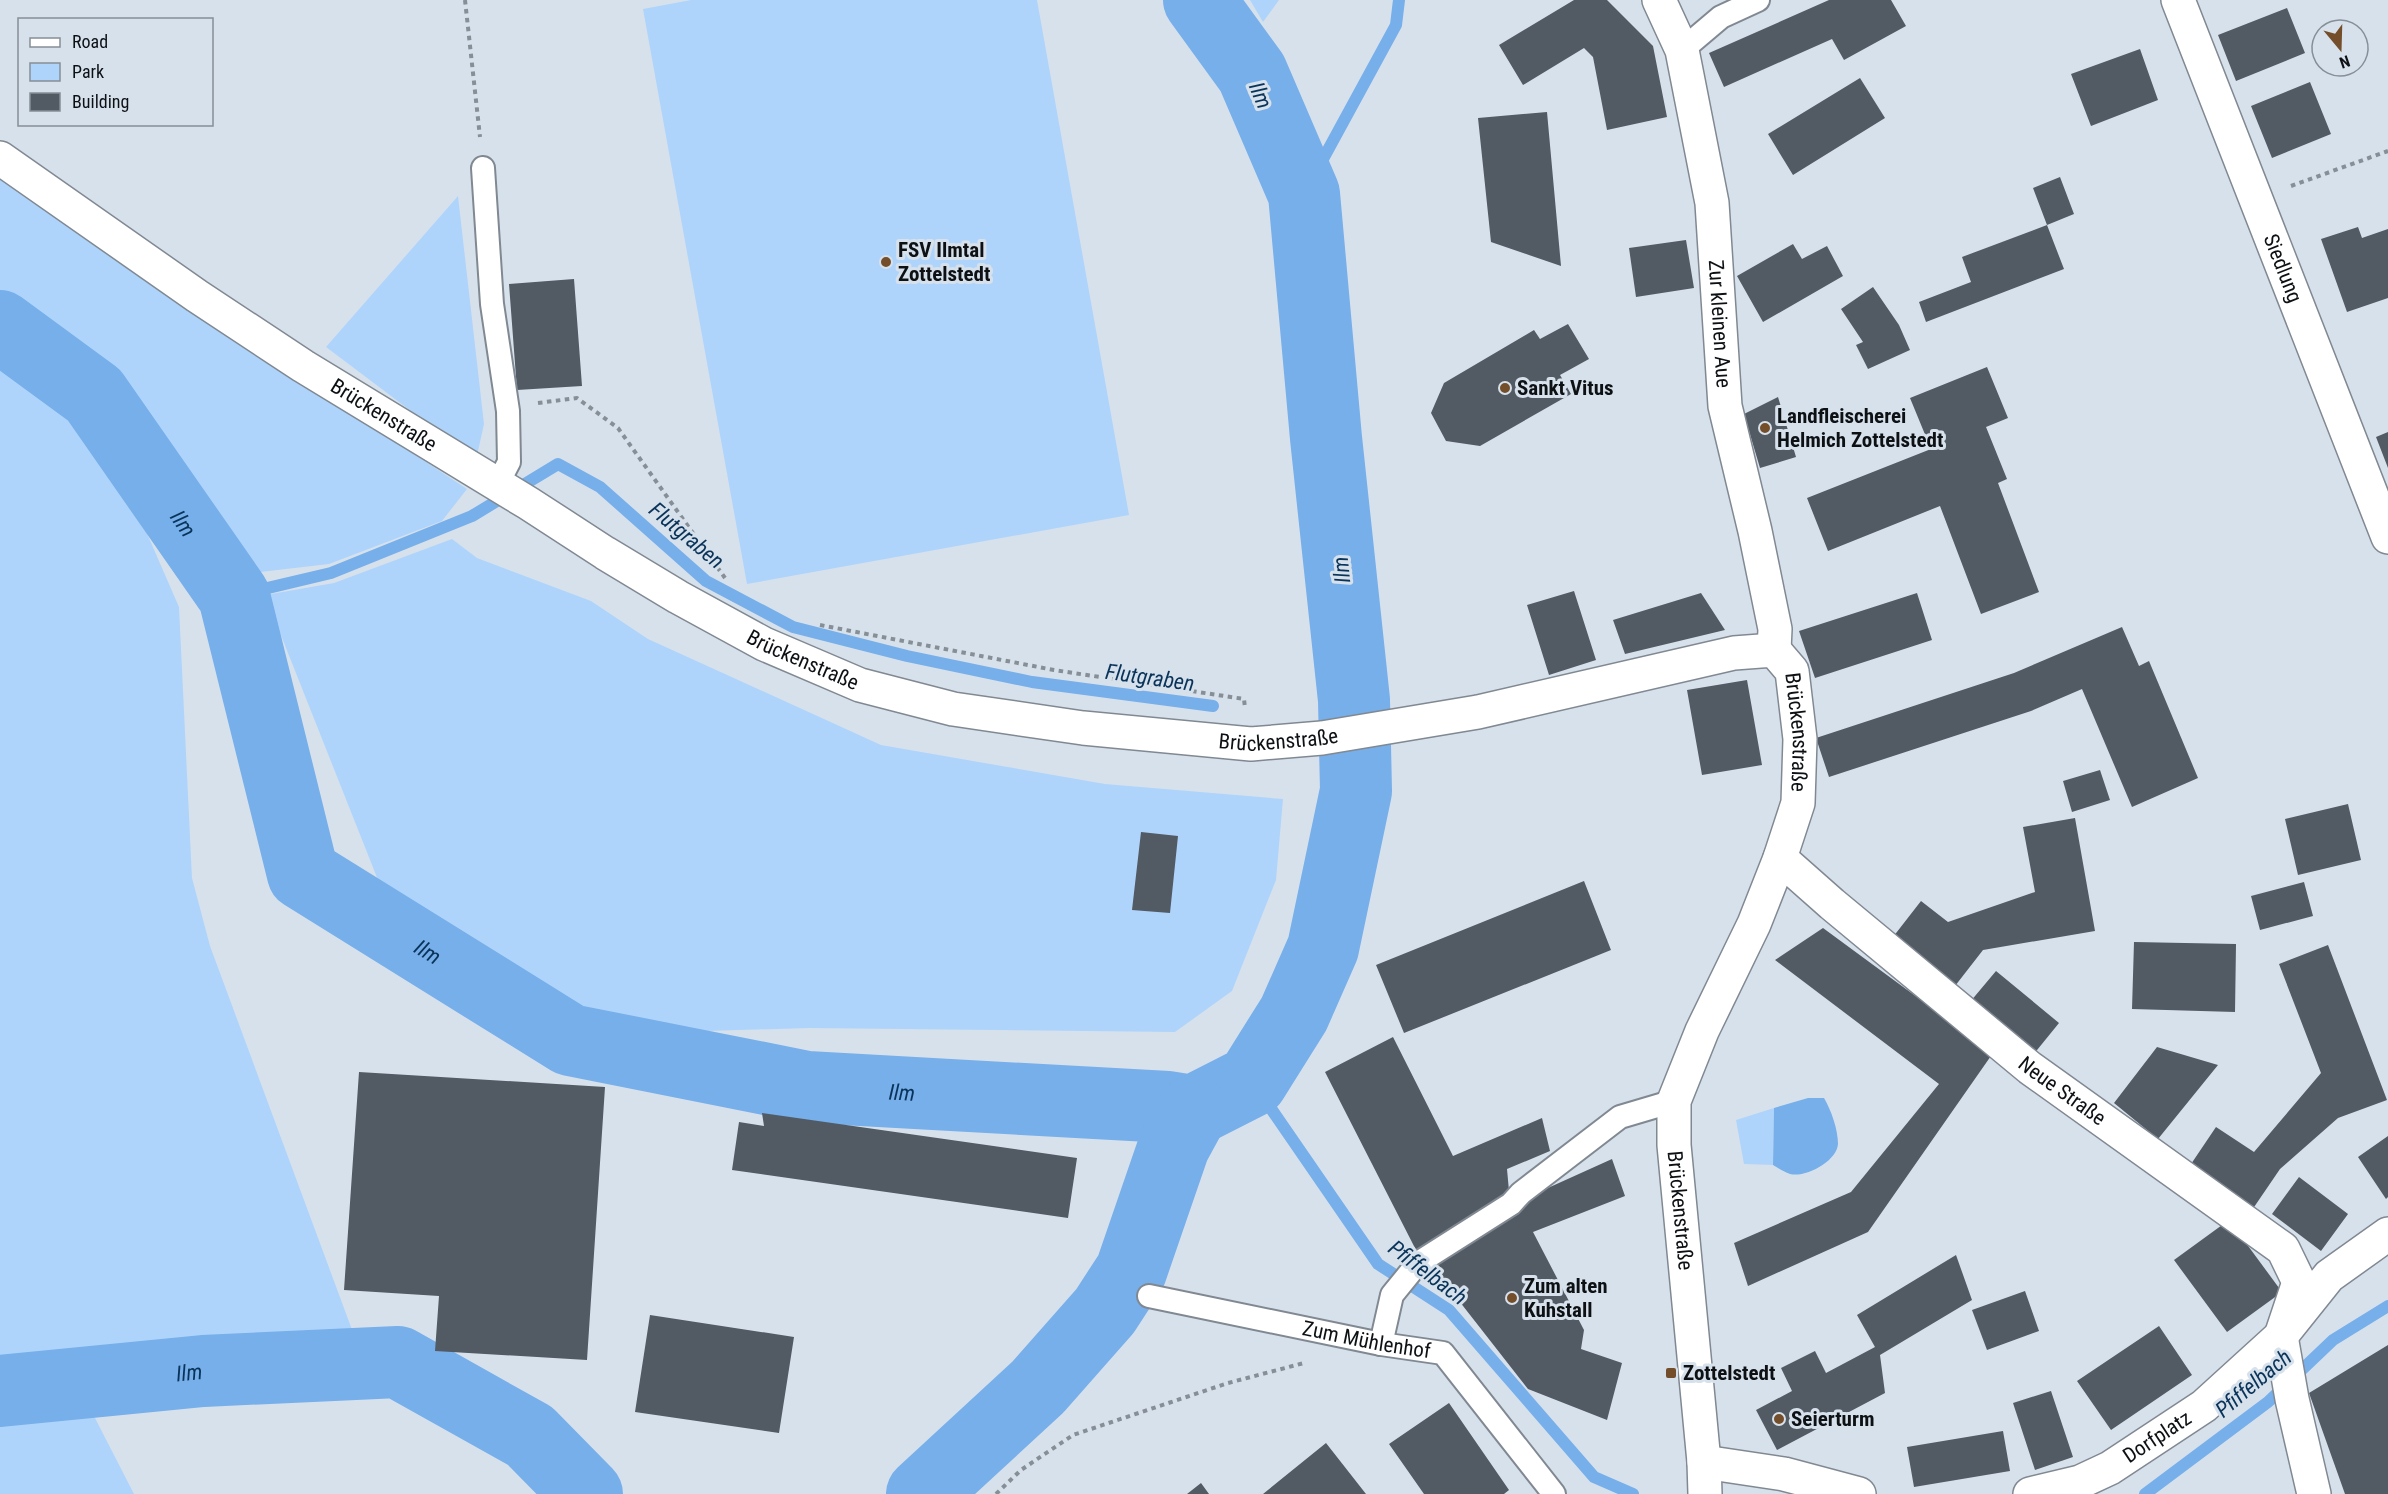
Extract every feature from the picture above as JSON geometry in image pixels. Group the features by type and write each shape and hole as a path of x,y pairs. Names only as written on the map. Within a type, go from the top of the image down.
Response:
{"street":[{"name":"Zur kleinen Aue","path":"1659,0 1682,50 1712,202 1725,406 1773,618 1774,650"},
{"name":"Siedlung","path":"2178,0 2388,537"},
{"name":"Brückenstraße","path":"0,158 67,207 303,366 528,502 605,553 764,644 860,685 965,711 1083,728 1251,744 1323,738 1478,712 1734,653 1774,650 1792,671 1800,739 1798,804 1754,924 1702,1031 1674,1101 1674,1145 1705,1482"},
{"name":"Neue Straße","path":"1780,858 2030,1068 2283,1249 2299,1282 2282,1348"},
{"name":"Dorfplatz","path":"2030,1494 2080,1482 2110,1467 2204,1406 2282,1348 2329,1276 2388,1234"},
{"path":"2282,1348 2314,1494"},
{"path":"1705,1482 1784,1474 1859,1494"}],"lane":[{"path":"1682,50 1721,17 1758,0"},
{"path":"483,168 492,304 508,411 509,462 497,484"},
{"path":"1381,1344 1392,1295 1418,1263 1511,1204 1521,1193 1620,1117 1674,1101"},
{"name":"Zum Mühlenhof","path":"1149,1296 1381,1344 1443,1353 1554,1494"}],"path":[{"path":"465,0 483,168"},
{"path":"2256,198 2388,151"},
{"path":"508,411 543,401 576,398 618,428 727,580"},
{"path":"814,624 1054,670 1244,699 1251,744"},
{"path":"996,1494 1021,1470 1073,1435 1228,1383 1312,1360"}],"green space":[{"name":"FSV Ilmtal Zottelstedt","path":"691,0 1037,0 1129,515 747,584 643,9"},
{"path":"1250,0 1279,0 1263,22"},
{"path":"0,174 54,216 467,489 442,521 329,564 251,573 98,389 0,356"},
{"path":"458,196 484,424 476,460 326,347"},
{"path":"0,370 89,400 179,607 192,878 210,946 361,1354 204,1363 0,1382"},
{"path":"452,539 477,558 591,601 648,639 881,745 1105,784 1283,799 1276,880 1232,991 1175,1032 809,1028 573,1035 399,933 265,595 334,583"},
{"path":"1774,1108 1773,1165 1744,1164 1736,1120"},
{"path":"72,1398 95,1418 134,1494 0,1494 0,1401"}],"shaded area":[{"path":"1808,1098 1824,1098 1834,1120 1838,1144 1832,1156 1820,1167 1797,1175 1790,1174 1773,1165 1774,1108"}],"building":[{"path":"1574,0 1607,0 1653,46 1667,117 1607,130 1593,57 1584,48 1523,85 1499,45"},
{"path":"1829,0 1891,0 1906,26 1844,60 1832,39 1724,87 1709,53"},
{"path":"2287,8 2305,53 2236,81 2218,35"},
{"path":"2140,49 2158,100 2091,126 2071,74"},
{"path":"1860,78 1885,118 1793,175 1768,134"},
{"path":"2310,82 2331,134 2272,158 2251,106"},
{"path":"1547,112 1561,266 1491,242 1478,118"},
{"path":"2060,177 2074,214 2047,225 2033,188"},
{"path":"2047,225 2064,269 1926,322 1919,302 1971,282 1962,257"},
{"path":"2358,227 2362,238 2388,229 2388,298 2347,312 2321,239"},
{"path":"1686,240 1694,288 1636,297 1629,248"},
{"path":"1793,244 1802,259 1827,246 1843,276 1763,322 1737,276"},
{"path":"574,279 582,386 517,390 509,284"},
{"path":"1873,287 1899,325 1910,350 1868,369 1856,345 1863,342 1841,309"},
{"name":"Sankt Vitus","path":"1568,324 1589,359 1560,375 1571,394 1480,446 1446,441 1431,413 1444,383 1534,330 1540,339"},
{"path":"1987,367 2008,418 1986,427 2007,479 1998,483 2039,592 1981,614 1940,506 1828,551 1807,498 1931,449 1910,398"},
{"path":"1778,397 1796,457 1760,468 1744,414"},
{"path":"2388,432 2388,468 2376,437"},
{"path":"1574,591 1596,660 1549,675 1527,605"},
{"path":"1701,593 1725,630 1625,654 1613,620"},
{"path":"1917,593 1932,640 1815,678 1799,631"},
{"path":"2122,627 2139,666 2149,661 2198,778 2132,807 2082,689 2031,711 1829,777 1816,738 2014,673"},
{"path":"1747,680 1762,765 1702,775 1687,690"},
{"path":"2100,770 2110,800 2072,812 2063,781"},
{"path":"2348,804 2361,860 2298,875 2285,819"},
{"path":"2075,818 2095,931 1983,950 1955,986 1893,937 1921,901 1948,922 2035,892 2023,827"},
{"path":"1141,832 1178,836 1170,913 1132,910"},
{"path":"1584,881 1611,950 1404,1033 1376,965"},
{"path":"2304,882 2313,916 2260,930 2251,896"},
{"path":"1823,928 1993,1053 1868,1232 1748,1286 1734,1243 1851,1192 1939,1084 1775,960"},
{"path":"2134,942 2236,944 2235,1012 2132,1009"},
{"path":"2328,945 2387,1100 2338,1118 2280,1169 2250,1213 2187,1170 2216,1127 2254,1152 2321,1073 2279,964"},
{"path":"1996,971 2059,1023 2033,1055 1970,1002"},
{"path":"1393,1037 1453,1156 1542,1118 1550,1151 1507,1169 1510,1202 1417,1252 1325,1072"},
{"path":"2157,1047 2218,1065 2158,1139 2114,1103"},
{"path":"359,1072 605,1087 587,1360 435,1351 439,1296 344,1290"},
{"path":"762,1113 1077,1158 1068,1218 732,1170 739,1122 764,1126"},
{"path":"2388,1136 2388,1197 2386,1199 2358,1157"},
{"name":"Zum alten Kuhstall","path":"1612,1159 1625,1196 1533,1232 1584,1330 1581,1349 1622,1363 1607,1420 1528,1389 1431,1265 1517,1202"},
{"path":"2299,1177 2348,1214 2321,1251 2272,1214"},
{"path":"2229,1220 2282,1292 2227,1332 2174,1260"},
{"path":"1956,1255 1972,1300 1880,1355 1885,1393 1777,1450 1756,1410 1792,1391 1781,1368 1815,1351 1826,1373 1875,1347 1857,1315"},
{"path":"2025,1291 2039,1331 1987,1350 1972,1310"},
{"path":"650,1315 794,1337 779,1433 635,1412"},
{"path":"2159,1326 2192,1375 2111,1430 2077,1381"},
{"path":"2388,1345 2388,1494 2345,1494 2309,1393"},
{"path":"2051,1391 2073,1457 2035,1470 2013,1403"},
{"path":"1449,1403 1509,1490 1504,1494 1424,1494 1389,1444"},
{"path":"2003,1431 2010,1471 1914,1487 1907,1447"},
{"path":"1326,1443 1366,1494 1263,1494"},
{"path":"1201,1483 1209,1494 1187,1494"}],"waterway":[{"name":"Ilm","path":"0,326 94,395 234,596 303,874 570,1040 807,1087 1168,1107 1193,1111 1252,1081 1294,1014 1323,948 1356,791 1354,700 1326,438 1304,194 1252,73 1199,0"},
{"path":"1304,194 1396,25 1399,0"},
{"name":"Flutgraben","path":"234,596 331,573 472,516 558,464 600,487 706,581 793,627 907,656 1032,682 1213,706"},
{"name":"Pfiffelbach","path":"1252,1081 1378,1264 1449,1310 1594,1477 1633,1494"},
{"name":"Ilm","path":"922,1494 1038,1387 1105,1311 1131,1271 1174,1146 1193,1111"},
{"name":"Pfiffelbach","path":"2145,1494 2268,1402 2333,1340 2388,1306"},
{"name":"Ilm","path":"0,1391 203,1371 398,1362 530,1436 587,1494"}],"place":[{"name":"FSV Ilmtal Zottelstedt","path":"886,262"},
{"name":"Sankt Vitus","path":"1505,388"},
{"name":"Landfleischerei Helmich Zottelstedt","path":"1765,428"},
{"name":"Zum alten Kuhstall","path":"1512,1298"},
{"name":"Zottelstedt","path":"1671,1373"},
{"name":"Seierturm","path":"1779,1419"}]}
